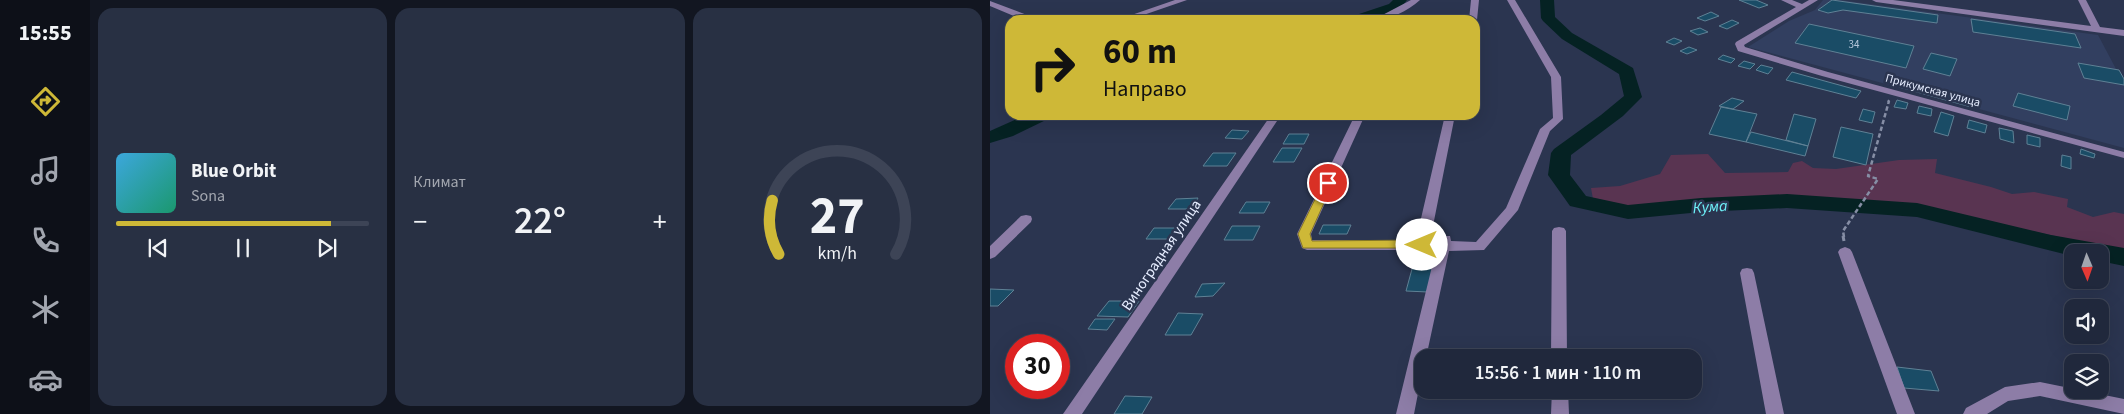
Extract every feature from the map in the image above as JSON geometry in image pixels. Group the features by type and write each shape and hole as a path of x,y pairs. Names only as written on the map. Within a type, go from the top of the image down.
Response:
{"street":[{"path":"990,2 998,0"},
{"path":"1136,15 1183,0"},
{"path":"1388,15 1416,0"},
{"path":"1474,15 1475,0"},
{"path":"1358,120 1304,234 1307,245 1422,245 1444,243 1479,247 1512,210 1545,129 1558,119 1556,76 1511,0"},
{"path":"1785,0 1802,7 1814,0"},
{"path":"1876,0 2124,33"},
{"path":"2082,0 2097,29"},
{"path":"990,2 1019,15"},
{"name":"Прикумская улица","path":"1802,7 1739,44 1741,49 1891,92 2124,154"},
{"name":"Виноградная улица","path":"1072,414 1273,120"},
{"path":"1422,245 1449,120"},
{"path":"990,254 1026,219"},
{"path":"1559,231 1559,349"},
{"path":"1405,414 1444,243"},
{"path":"1844,252 1906,414"},
{"path":"1747,273 1775,414"},
{"path":"1972,414 2005,394 2040,389 2124,407"},
{"path":"1560,399 1560,414"}],"path":[{"path":"1844,231 1878,179 1868,176 1891,92"}],"shaded area":[{"path":"1823,0 1840,0 2098,35 2124,84 2124,148 1748,47 1789,21 1815,10"},
{"path":"1708,154 1725,173 1788,172 1793,163 1802,161 1813,168 1836,169 1899,160 1937,159 1935,173 2012,194 2034,192 2068,199 2067,207 2093,217 2114,212 2124,214 2124,251 2109,248 2109,244 2092,244 1913,205 1785,196 1704,200 1628,207 1593,199 1591,188 1620,186 1660,174 1671,155"}],"building":[{"path":"1739,0 1756,0 1768,5 1759,8"},
{"path":"1832,0 1938,15 1937,23 1843,10 1828,13 1818,10"},
{"path":"1711,12 1719,16 1705,21 1697,18"},
{"path":"1971,19 2075,34 2081,48 1973,32"},
{"path":"1732,20 1739,23 1727,29 1719,26"},
{"path":"1809,24 1914,46 1906,68 1795,43"},
{"path":"1700,28 1708,32 1698,35 1690,31"},
{"path":"1674,38 1682,41 1674,45 1666,42"},
{"path":"1689,47 1697,50 1687,54 1680,51"},
{"path":"1931,53 1957,59 1950,76 1923,69"},
{"path":"1723,55 1735,59 1731,63 1718,59"},
{"path":"1744,61 1755,64 1750,69 1738,66"},
{"path":"2078,63 2119,70 2124,79 2124,85 2084,78"},
{"path":"1761,65 1773,68 1768,74 1756,70"},
{"path":"1792,72 1861,91 1856,98 1786,80"},
{"path":"1903,80 1974,99 1971,107 1899,87"},
{"path":"2018,93 2070,106 2067,120 2013,106"},
{"path":"1732,98 1744,101 1733,109 1719,106"},
{"path":"1897,100 1908,103 1906,109 1894,107"},
{"path":"1919,106 1932,109 1931,116 1917,113"},
{"path":"1721,107 1757,114 1746,142 1709,134"},
{"path":"1863,109 1875,112 1872,123 1859,120"},
{"path":"1941,112 1954,116 1948,136 1934,132"},
{"path":"1794,114 1816,119 1808,146 1786,140"},
{"path":"1969,120 1987,125 1985,133 1967,128"},
{"path":"1841,127 1873,134 1866,165 1833,157"},
{"path":"1999,128 2013,131 2014,143 2000,139"},
{"path":"1232,130 1249,131 1242,139 1225,138"},
{"path":"1751,132 1808,146 1805,156 1746,142"},
{"path":"1289,134 1309,134 1304,144 1283,144"},
{"path":"2027,135 2040,138 2040,147 2027,144"},
{"path":"1282,148 1302,148 1294,162 1273,162"},
{"path":"2081,149 2095,154 2094,158 2080,154"},
{"path":"1213,153 1236,153 1227,166 1203,166"},
{"path":"2062,155 2071,157 2071,169 2061,166"},
{"path":"1198,198 1192,209 1168,209 1176,199"},
{"path":"1246,202 1270,202 1264,213 1239,213"},
{"path":"1323,225 1351,225 1347,234 1319,234"},
{"path":"1232,226 1260,226 1253,240 1224,240"},
{"path":"1154,228 1179,228 1171,239 1146,239"},
{"path":"1412,269 1433,269 1428,292 1406,291"},
{"path":"1225,283 1213,296 1195,297 1202,284"},
{"path":"990,289 1014,290 998,306 990,306"},
{"path":"1109,301 1139,301 1128,317 1097,316"},
{"path":"1178,313 1203,314 1191,335 1165,335"},
{"path":"1095,319 1115,319 1107,330 1088,329"},
{"path":"1897,367 1931,371 1939,391 1904,388"},
{"path":"1125,396 1152,397 1142,414 1114,414"}],"waterway":[{"name":"Кума","path":"1370,15 1394,7 1400,0"},
{"name":"Кума","path":"1547,0 1548,18 1567,36 1627,72 1633,97 1561,153 1559,175 1578,201 1628,212 1701,205 1787,201 1917,210 2051,243 2124,257"},
{"name":"Кума","path":"990,137 1006,132 1031,120"}],"route":[{"path":"1328,183 1304,234 1307,245 1422,245"}]}
